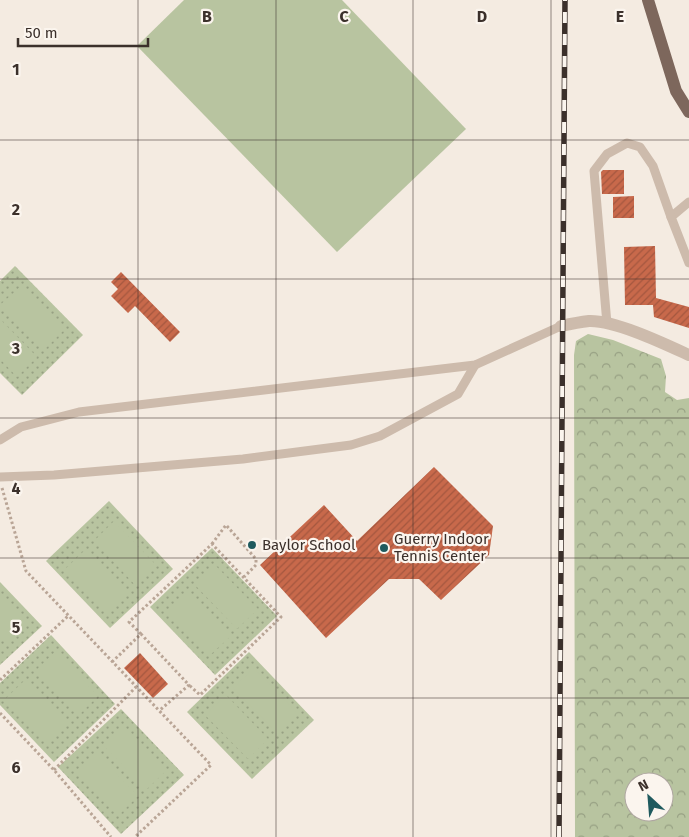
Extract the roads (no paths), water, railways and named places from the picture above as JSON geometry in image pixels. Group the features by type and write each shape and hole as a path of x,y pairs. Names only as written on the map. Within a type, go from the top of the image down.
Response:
{"main road":[{"path":"648,0 676,91 689,112"}],"street":[{"path":"562,326 590,321 607,324 689,355"}],"lane":[{"path":"607,324 594,171 607,154 627,144 640,147 653,166 689,262"},
{"path":"671,217 689,202"},
{"path":"0,440 21,427 79,412 475,365 562,326"},
{"path":"0,478 243,459 351,445 380,436 458,394 475,365"}],"railway":[{"path":"559,837 565,0"}],"place":[{"name":"Baylor School","path":"252,545"},
{"name":"Guerry Indoor Tennis Center","path":"384,548"}]}
